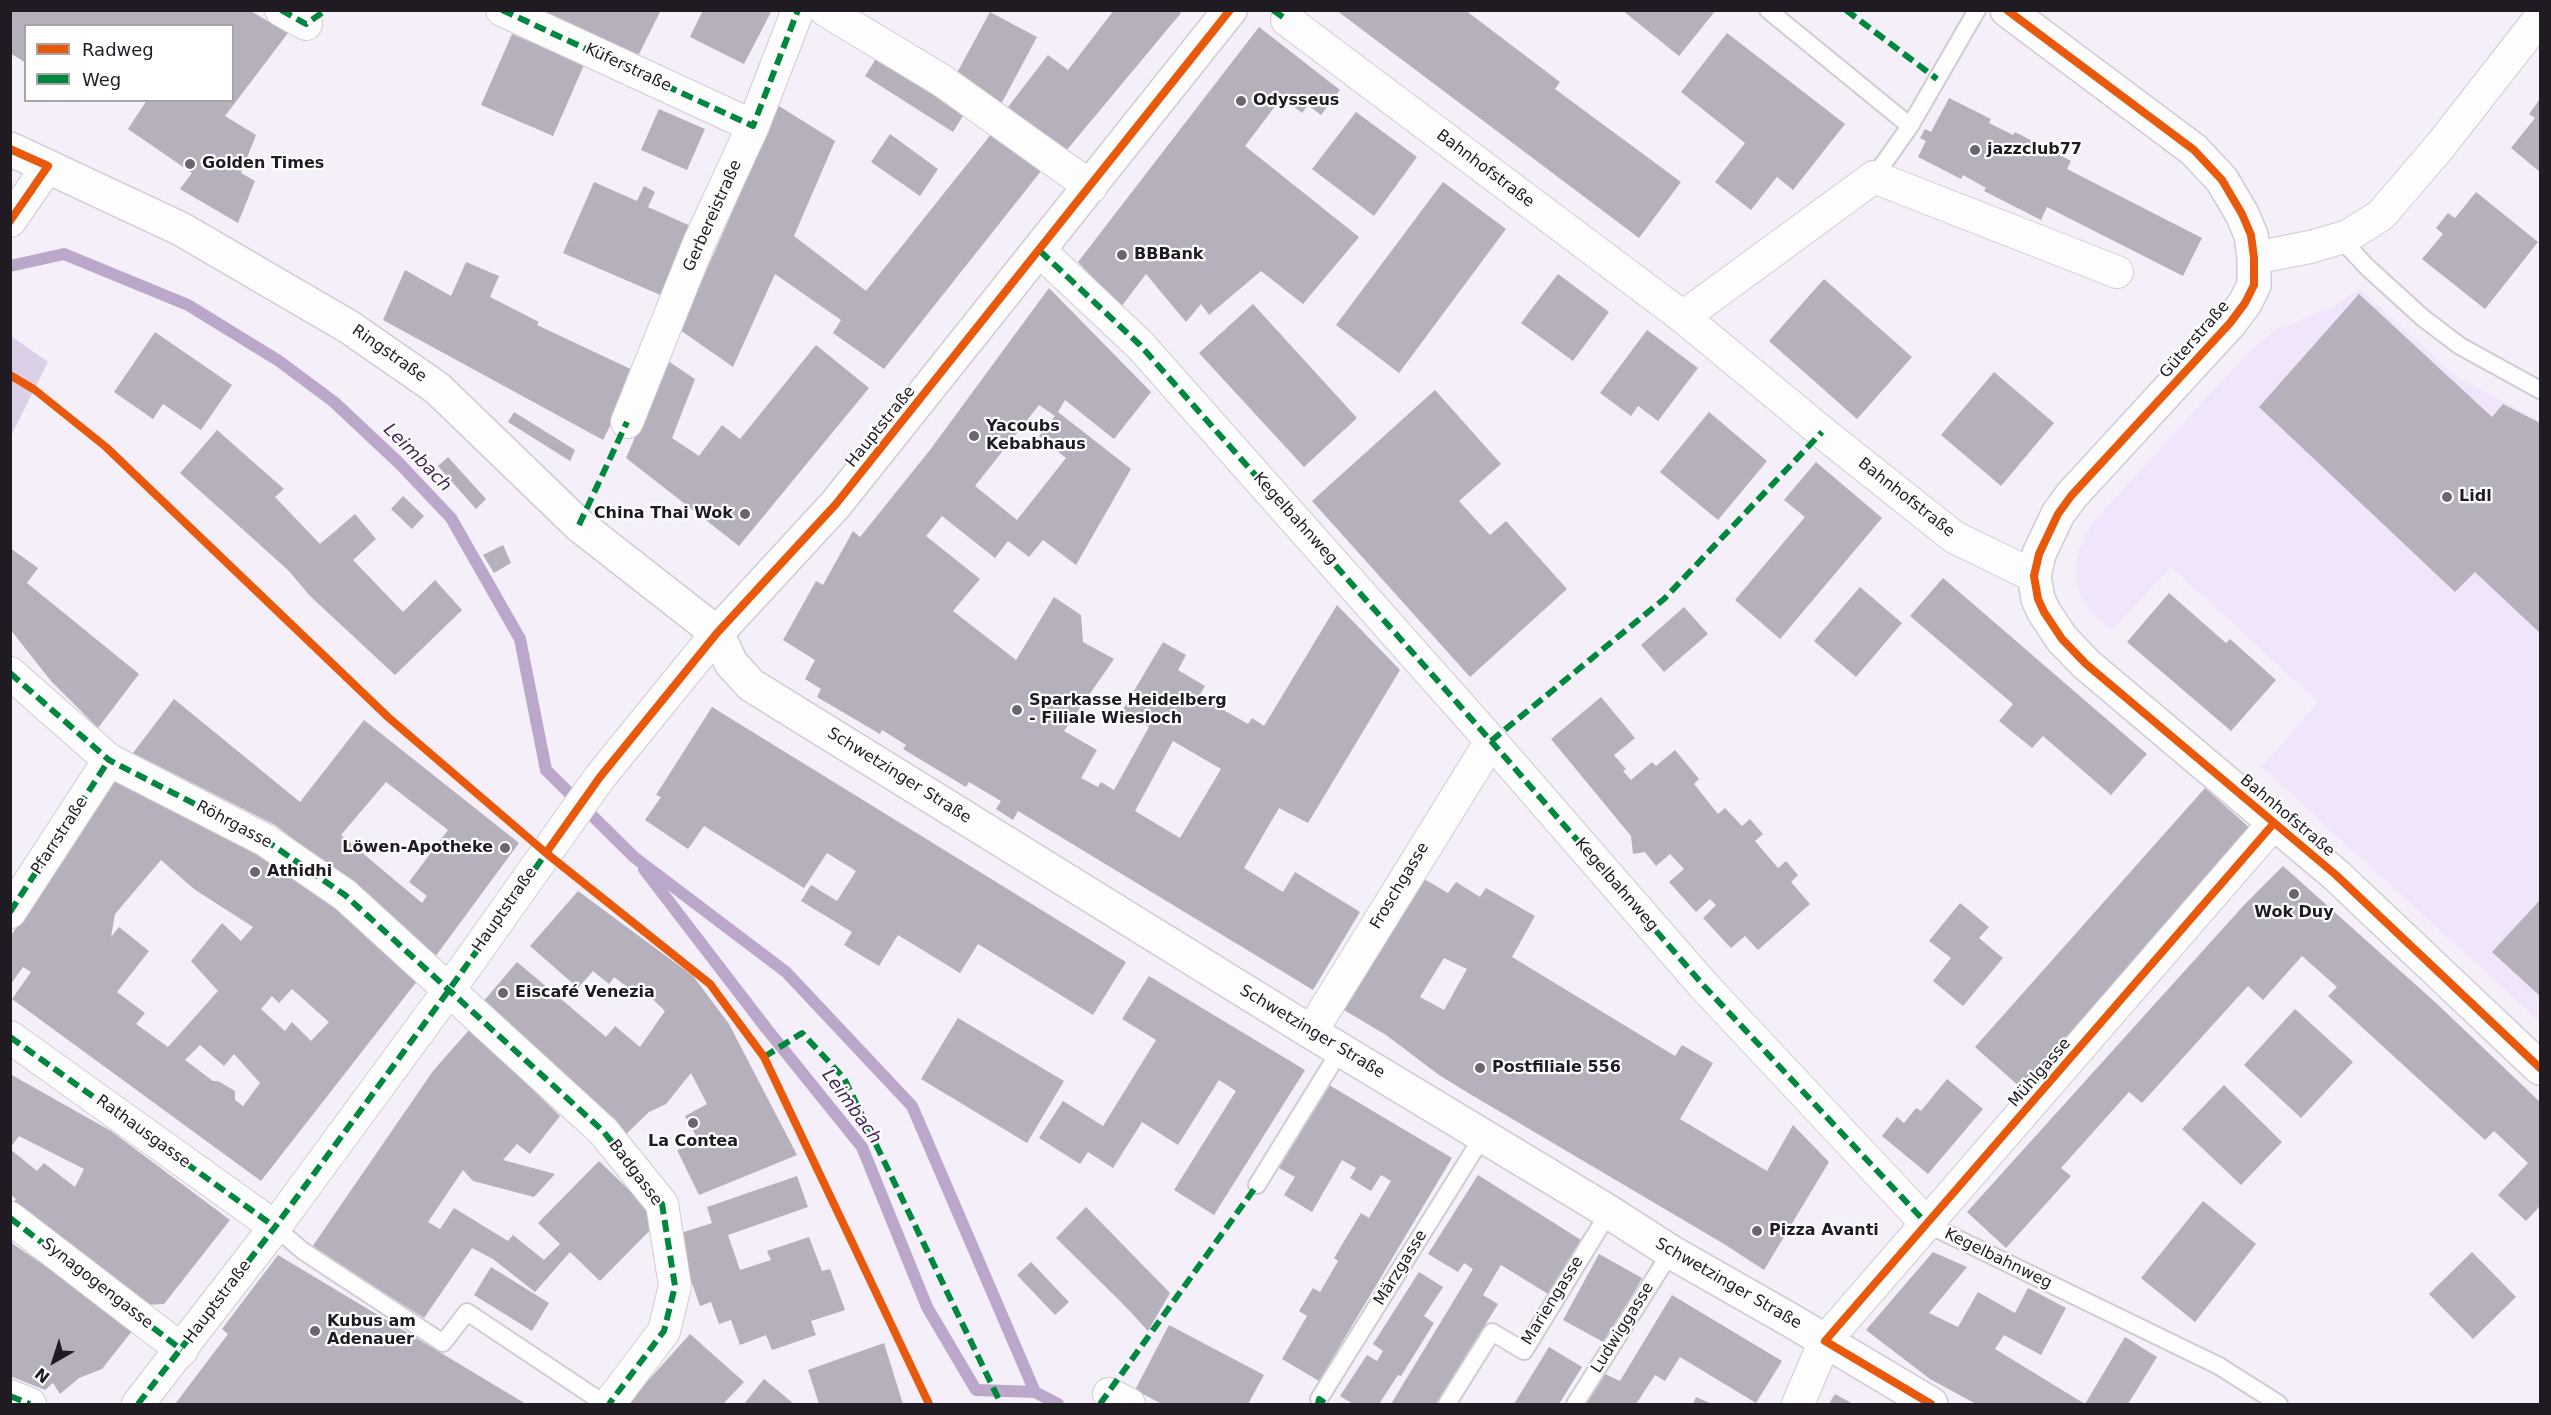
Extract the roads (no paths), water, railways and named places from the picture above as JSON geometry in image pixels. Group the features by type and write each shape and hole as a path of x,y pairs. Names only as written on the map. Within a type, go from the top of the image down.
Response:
{"street":[{"name":"Küferstraße","path":"502,10 753,126"},
{"name":"Gerbereistraße","path":"627,422 699,243 753,126 798,10"},
{"path":"825,10 941,80 1091,187"},
{"name":"Hauptstraße","path":"138,1404 275,1227 458,998 548,850 600,777 717,633 836,504 1230,10"},
{"name":"Güterstraße","path":"2007,10 2194,150 2222,180 2242,214 2251,235 2254,258 2254,285 2245,303 2230,323 2071,496 2048,531 2034,576"},
{"path":"2254,258 2340,238 2367,225 2381,214 2441,145 2541,18"},
{"name":"Bahnhofstraße","path":"1287,20 1683,317 1954,537 2034,576 2038,599 2044,612 2062,639 2086,664 2336,875 2541,1068"},
{"name":"Ringstraße","path":"10,149 181,229 349,327 437,388 579,525 717,633"},
{"path":"10,220 48,166"},
{"path":"1683,317 1875,177 2117,272"},
{"name":"Kegelbahnweg","path":"1040,251 1140,345 1491,741 1704,986 1927,1224"},
{"name":"Schwetzinger Straße","path":"717,633 731,663 752,685 1671,1252 1931,1404"},
{"name":"Röhrgasse","path":"10,673 109,760 265,840 345,895 458,998"},
{"name":"Froschgasse","path":"1311,1032 1491,741"},
{"name":"Pfarrstraße","path":"10,912 109,760"},
{"name":"Mühlgasse","path":"1798,1404 1825,1341 2274,823"},
{"name":"Badgasse","path":"458,998 603,1131 662,1204 675,1286 664,1331 607,1404"},
{"name":"Rathausgasse","path":"10,1037 275,1227"},
{"name":"Synagogengasse","path":"10,1218 182,1350"},
{"path":"10,1396 30,1404"}],"lane":[{"path":"1768,10 1910,126"},
{"path":"1875,177 1910,126 1977,10"},
{"path":"2340,238 2367,267 2423,318 2460,346 2541,390"},
{"path":"1257,1185 1341,1049"},
{"name":"Märzgasse","path":"1319,1399 1484,1136"},
{"name":"Mariengasse","path":"1447,1404 1492,1332 1524,1351 1609,1212"},
{"name":"Kegelbahnweg","path":"1927,1224 2219,1366 2279,1404"},
{"path":"275,1227 303,1251 443,1343 467,1312 607,1404"},
{"name":"Ludwiggasse","path":"1575,1404 1671,1252"}],"waterway":[{"name":"Leimbach","path":"10,266 64,254 188,305 279,361 334,402 399,463 451,518 520,639 546,770 634,857 786,972 912,1106 1035,1392 1058,1404"},
{"name":"Leimbach","path":"644,869 766,1028 862,1147 927,1307 976,1390 1035,1392"}],"place":[{"name":"Odysseus","path":"1241,101"},
{"name":"jazzclub77","path":"1975,150"},
{"name":"Golden Times","path":"190,164"},
{"name":"BBBank","path":"1122,255"},
{"name":"Yacoubs Kebabhaus","path":"974,436"},
{"name":"Lidl","path":"2447,497"},
{"name":"China Thai Wok","path":"745,514"},
{"name":"Sparkasse Heidelberg - Filiale Wiesloch","path":"1017,710"},
{"name":"Löwen-Apotheke","path":"505,848"},
{"name":"Athidhi","path":"255,872"},
{"name":"Wok Duy","path":"2294,894"},
{"name":"Eiscafé Venezia","path":"503,993"},
{"name":"Postfiliale 556","path":"1480,1068"},
{"name":"La Contea","path":"693,1123"},
{"name":"Pizza Avanti","path":"1757,1231"},
{"name":"Kubus am Adenauer","path":"315,1331"}]}
